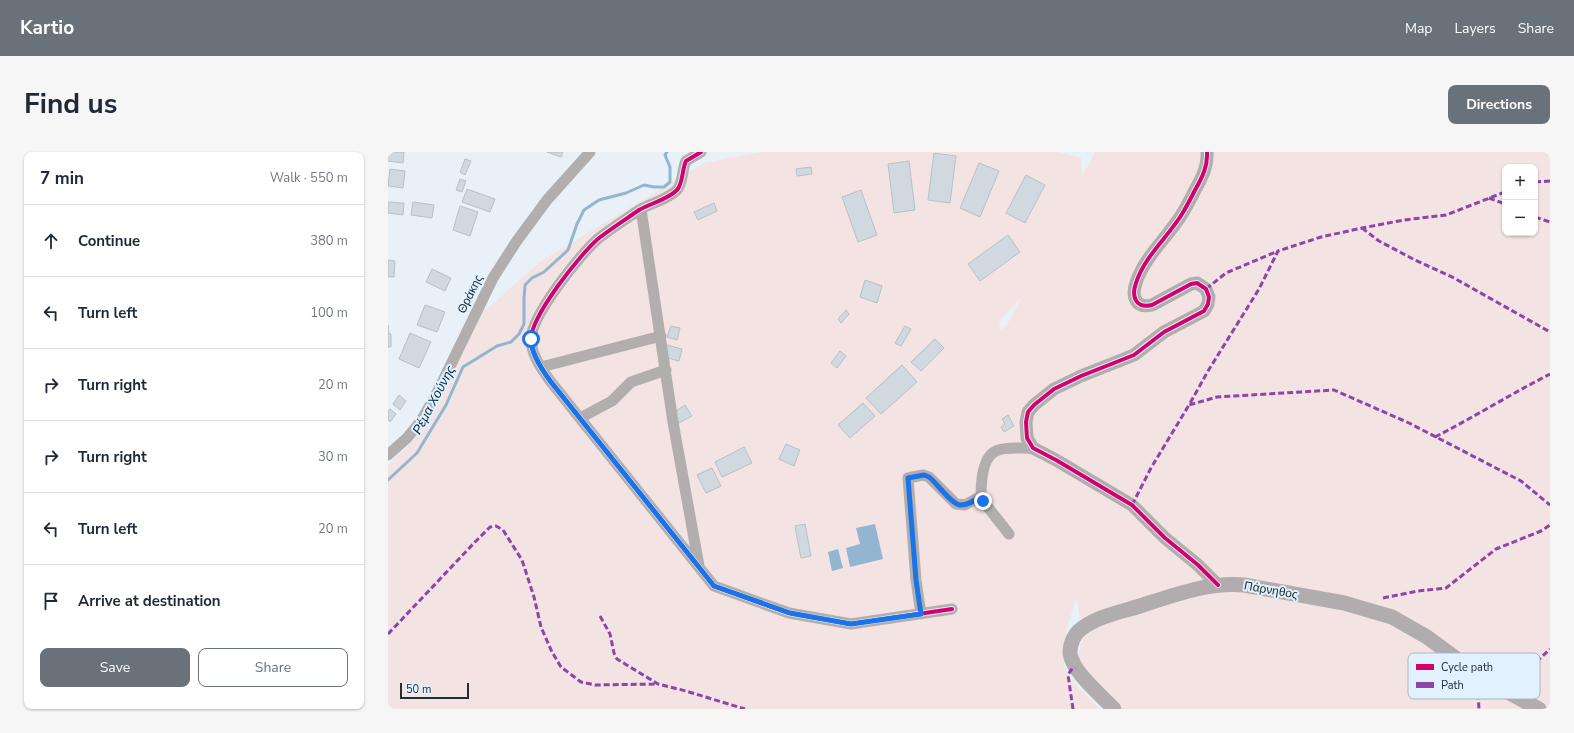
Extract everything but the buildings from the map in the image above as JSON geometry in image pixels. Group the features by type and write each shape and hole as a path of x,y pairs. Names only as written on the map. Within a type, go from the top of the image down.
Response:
{"main road":[{"name":"Πάρνηθος","path":"1114,709 1078,671 1073,663 1070,650 1072,641 1077,634 1090,623 1112,614 1188,591 1218,585 1244,585 1344,603 1392,618 1428,637 1449,653"},
{"name":"Πάρνηθος","path":"1521,699 1539,709"}],"street":[{"name":"Θράκης","path":"389,453 408,438 421,421 437,393 493,278 516,242 547,200 590,152"},
{"path":"701,152 686,161 678,189 671,195 641,209 599,239 587,250 545,305 531,339 533,350 541,367 551,382 714,586 790,613 851,624 952,609"},
{"path":"1033,448 1027,438 1026,422 1028,412 1054,389 1081,376 1134,355 1164,332 1204,311 1208,304 1209,297 1206,288 1197,283 1191,284 1146,307 1137,301 1134,291 1136,282 1143,268 1182,214 1203,175 1207,152"},
{"path":"641,209 673,422 700,568"},
{"path":"541,367 661,336"},
{"path":"580,418 612,401 631,382 666,370"},
{"path":"1009,534 983,501 981,496 987,459 996,451 1002,449 1033,448 1132,505 1165,538 1198,565 1218,585"},
{"path":"921,614 916,580 908,478 924,475 929,477 954,502 960,505 965,505 981,496"}],"shaded area":[{"path":"761,152 1058,152 1081,158 1082,177 1095,152 1550,152 1550,709 1117,709 1079,668 1078,656 1082,642 1077,597 1065,636 1063,658 1068,675 1079,689 1100,709 388,709 388,466 427,426 457,358 483,310 486,310 541,261 704,163","holes":["1021,298 1007,325 1001,330 999,327 1001,319"]}],"water":[{"path":"875,524 883,559 850,567 846,548 860,544 856,528"},
{"path":"838,549 843,568 832,571 828,552"}],"waterway":[{"name":"Ρέμα Χούνης","path":"388,480 417,453 446,405 463,367 497,346 511,342 519,334 524,324 525,285 532,278 544,272 568,250 577,224 584,210 599,200 626,193 644,185 664,187 670,182 670,167 665,155 667,152"}],"marked path":[{"path":"1538,182 1550,181"},
{"path":"1502,193 1446,215 1404,220 1362,228 1321,237 1278,251 1259,289 1208,371 1189,405 1217,397 1334,390 1409,423 1521,481 1550,505"},
{"path":"1489,198 1502,203"},
{"path":"1538,218 1550,222"},
{"path":"1362,228 1379,241 1454,278 1550,332"},
{"path":"1206,289 1226,273 1278,251"},
{"path":"1435,437 1550,374"},
{"path":"1132,505 1151,468 1189,405"},
{"path":"1383,598 1418,591 1446,588 1496,549 1541,531 1550,525"},
{"path":"388,634 475,542 490,527 496,526 503,530 522,560 534,597 541,627 552,652 561,667 581,682 595,685 658,684"},
{"path":"600,616 610,634 614,653 617,659 658,684 745,709"},
{"path":"1540,658 1550,649"},
{"path":"1073,709 1068,675 1071,670 1076,669"},
{"path":"1478,699 1479,709"}],"cycle path":[{"path":"701,152 686,161 677,190 669,196 639,210 604,234 580,257 569,271 547,302 538,317 533,331 531,341 533,352 538,363 551,382 714,586 789,613 851,624 952,609"},
{"path":"1207,152 1204,172 1200,181 1182,214 1145,264 1136,283 1134,293 1136,301 1147,306 1152,305 1191,284 1197,283 1206,289 1209,297 1208,304 1204,311 1164,332 1134,355 1081,376 1054,389 1034,405 1028,412 1026,422 1027,438 1033,448 1132,505 1165,538 1198,565 1218,585"}],"route":[{"path":"531,339 533,350 541,367 551,382 714,586 790,613 851,624 921,614 916,580 908,478 918,475 929,477 956,504 965,505 981,496 983,501"}]}
